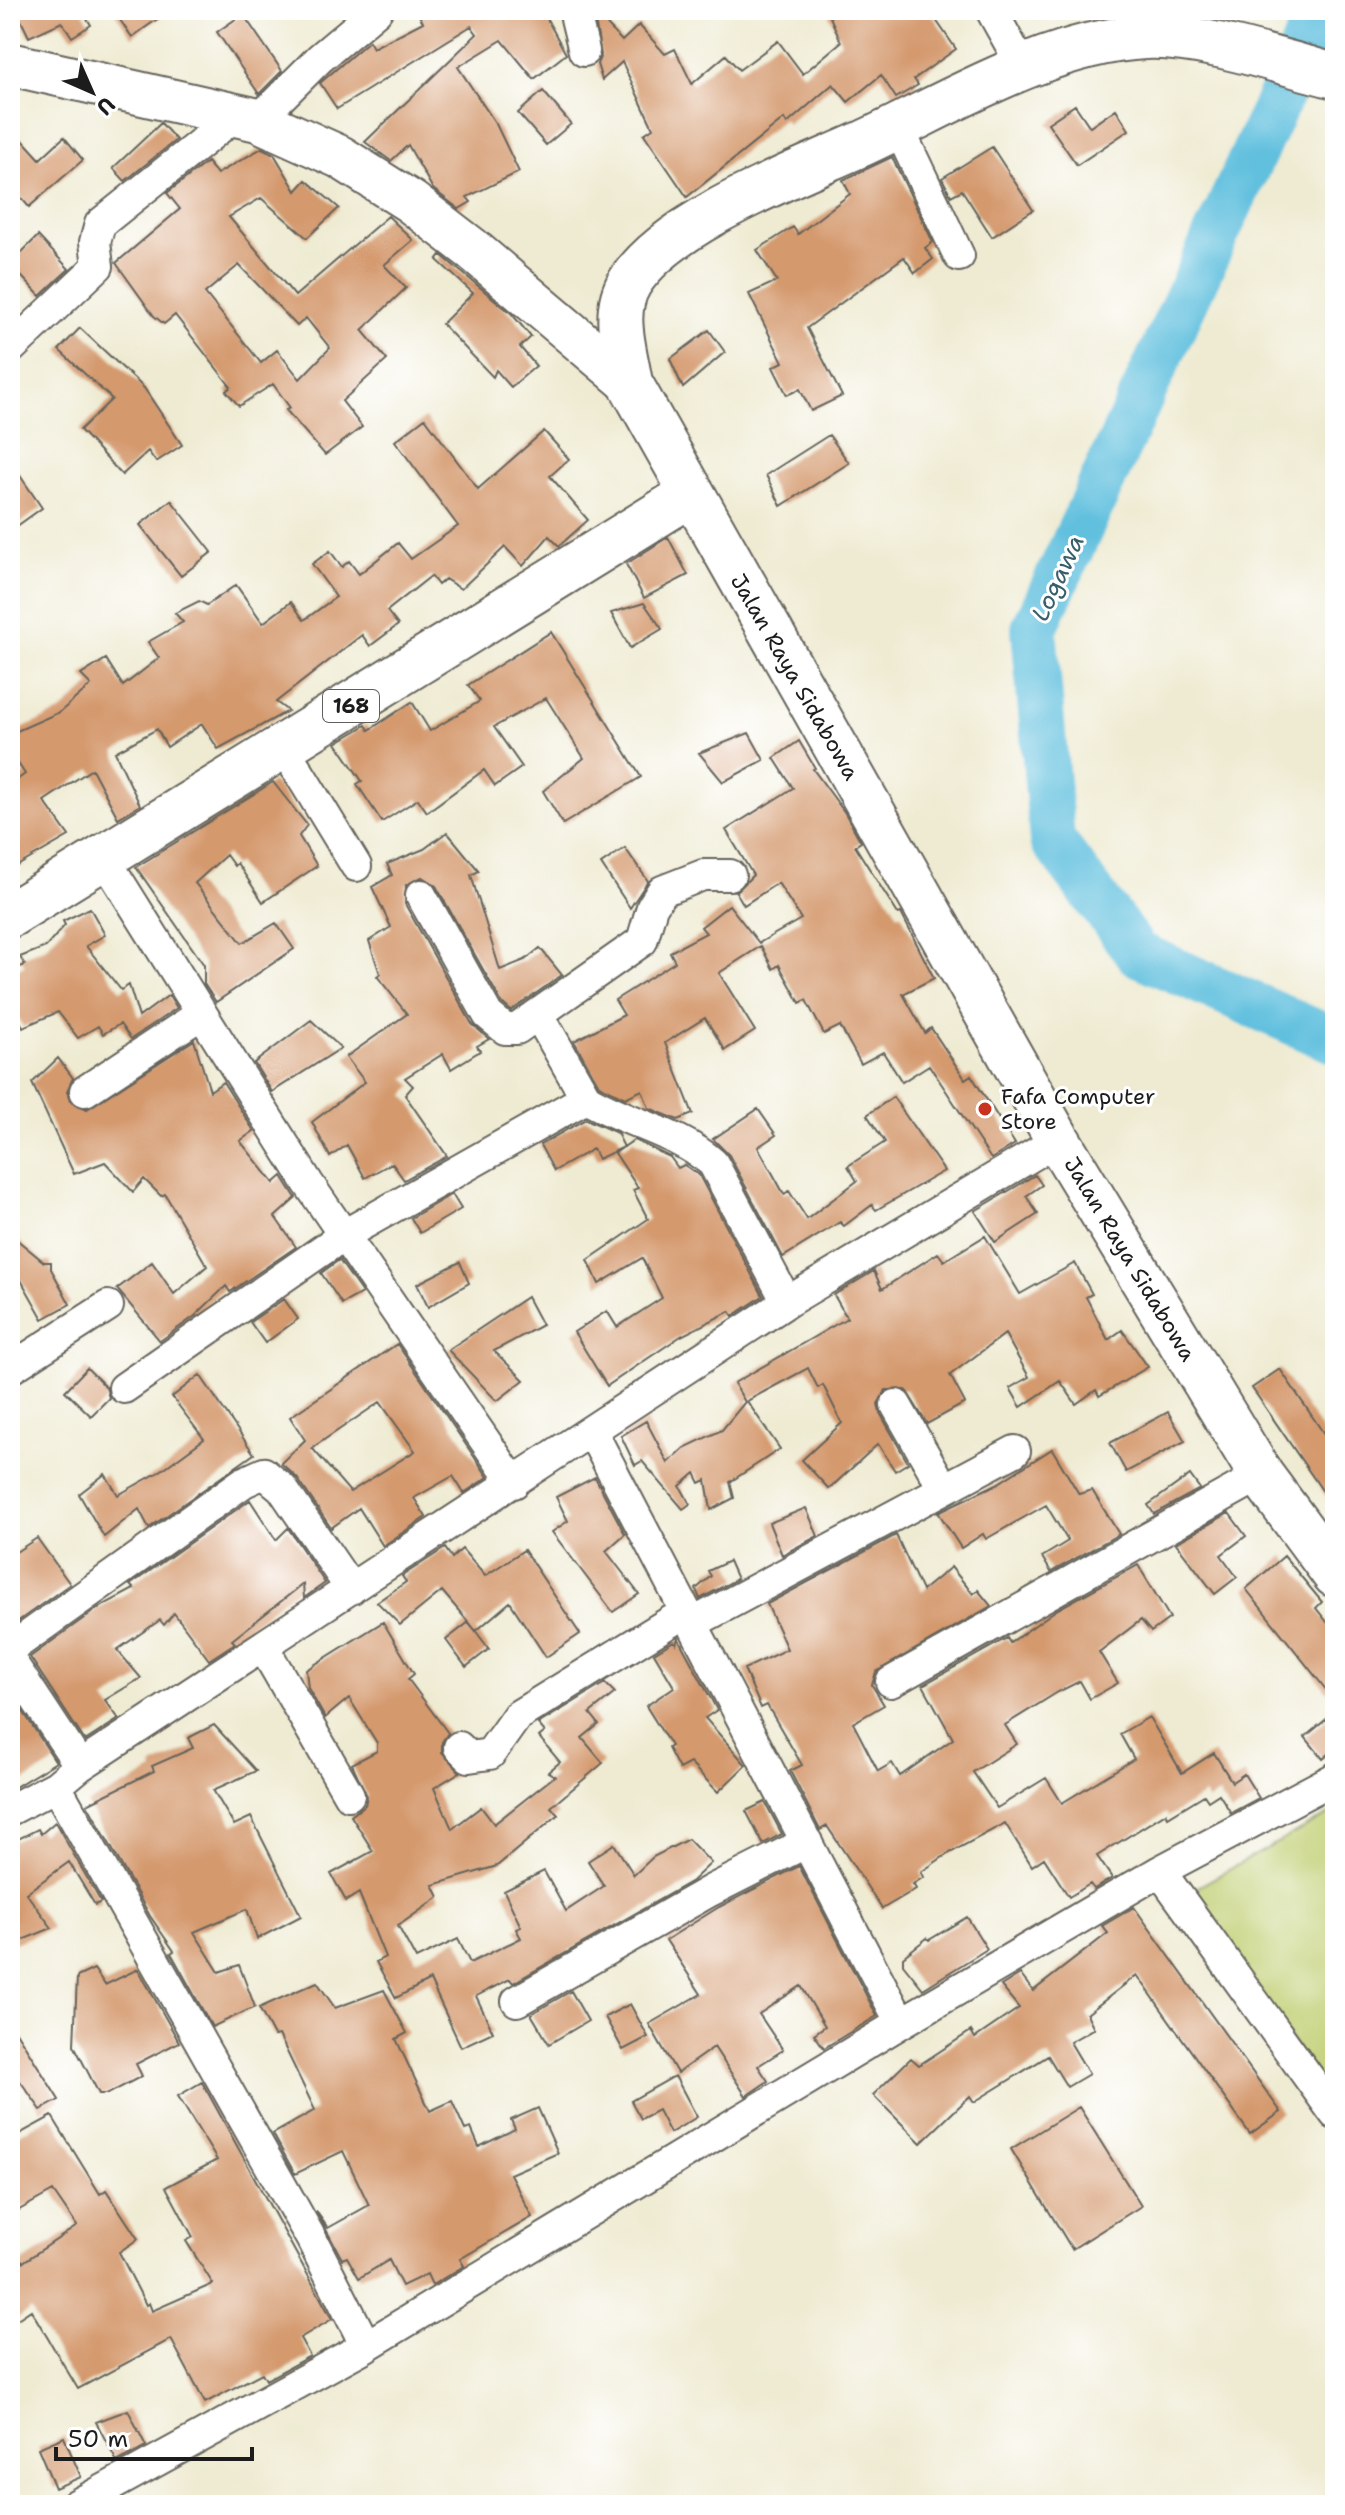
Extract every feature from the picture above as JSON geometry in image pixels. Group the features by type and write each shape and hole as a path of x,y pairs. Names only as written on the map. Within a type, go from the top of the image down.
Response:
{"main road":[{"name":"Jalan Raya Sidabowa","path":"1335,76 1176,38 1105,41 969,91 726,207 662,249 630,281 621,301 620,322 630,383 1058,1140 1261,1475 1335,1575"},
{"path":"10,64 247,117 340,157 411,202 630,383"},
{"name":"168","path":"10,915 691,494"}],"street":[{"path":"10,349 98,266 95,242 100,224 205,143 247,117 377,10"},
{"path":"580,10 576,18 584,51"},
{"path":"991,10 1024,69"},
{"path":"898,127 959,256"},
{"path":"284,748 356,866"},
{"path":"103,856 344,1235 514,1483"},
{"path":"421,895 488,1015 499,1027 517,1029 642,941 652,907 662,891 703,875 730,875"},
{"path":"85,1091 201,1014"},
{"path":"538,1014 586,1098 617,1117 694,1147 713,1163 787,1302"},
{"path":"124,1388 344,1235 586,1098"},
{"path":"10,1810 56,1786 80,1766 787,1302 1058,1140"},
{"path":"10,1369 108,1306"},
{"path":"896,1405 944,1489"},
{"path":"592,1432 901,2023"},
{"path":"459,1747 469,1757 490,1754 517,1716 690,1618 1015,1451"},
{"path":"10,1649 244,1482 264,1473 282,1488 351,1589"},
{"path":"891,1682 1261,1475"},
{"path":"264,1648 349,1795"},
{"path":"10,1660 80,1766"},
{"path":"76,2505 366,2346 901,2023 1160,1871 1335,1778"},
{"path":"56,1786 305,2226 366,2346"},
{"path":"517,2001 710,1891 807,1842"},
{"path":"1160,1871 1335,2114"}],"green space":[{"path":"1335,1811 1335,2102 1187,1893"}],"building":[{"path":"16,10 88,10 83,12 91,25 72,37 62,22 29,37"},
{"path":"113,10 170,10 132,37"},
{"path":"416,10 496,10 490,14 493,18 506,10 542,10 566,54 534,79 502,40 458,67 496,124 519,172 467,197 471,202 459,209 433,189 408,145 391,161 365,142 477,34 471,26 337,109 320,83 369,41 373,48 423,22"},
{"path":"827,10 929,10 956,49 914,79 918,85 896,98 881,75 848,102 833,84 787,124 784,119 687,197 644,134 653,128 622,62 602,80 597,64 601,55 595,20 598,15 622,41 639,25 665,54 675,49 692,84 726,55 739,70 778,41 803,74 841,42"},
{"path":"243,14 282,71 259,94 217,32"},
{"path":"543,91 571,124 546,145 518,113"},
{"path":"1075,105 1090,127 1116,109 1129,130 1077,165 1048,123"},
{"path":"161,123 176,140 125,181 113,168"},
{"path":"10,126 40,159 64,137 83,160 29,207 10,185"},
{"path":"992,147 1033,210 992,237 962,190 951,196 942,178"},
{"path":"262,148 274,154 296,191 306,180 339,208 307,238 261,198 229,217 295,296 388,216 413,240 384,265 406,288 362,330 387,360 342,401 362,427 325,455 286,410 290,408 273,384 239,406 226,391 231,387 175,315 164,324 154,316 116,263 180,209 167,193 207,162 217,174","holes":["239,265 297,326 306,318 330,348 300,379 277,350 261,363 205,293"]},
{"path":"892,157 933,242 925,248 933,259 915,273 904,257 807,328 842,396 811,411 800,389 787,395 773,367 783,362 749,294 777,281 757,250 793,227 798,234 850,194 843,180"},
{"path":"38,236 69,269 40,296 10,264"},
{"path":"441,255 512,314 531,337 520,347 536,366 511,387 496,370 493,377 442,324 473,293 437,260"},
{"path":"80,328 144,388 182,445 156,462 148,451 122,475 80,430 112,399 59,350"},
{"path":"709,330 725,352 683,388 670,359"},
{"path":"425,418 478,489 544,431 569,459 550,476 588,520 559,546 549,536 523,566 505,547 461,589 445,579 438,585 431,576 387,611 398,625 370,646 362,635 276,702 288,711 218,749 202,724 167,747 157,729 115,752 140,805 118,818 92,769 44,801 69,836 10,870 10,785 25,774 10,751 10,734 60,712 91,685 81,675 106,659 123,686 159,658 148,642 183,622 175,613 199,601 207,605 236,585 263,623 291,602 304,620 336,597 312,564 330,551 342,567 349,561 359,574 398,543 411,559 458,526 395,441"},
{"path":"829,435 849,463 781,506 766,475"},
{"path":"10,461 42,508 10,531"},
{"path":"171,500 212,552 181,576 140,525"},
{"path":"668,537 688,575 644,598 626,564"},
{"path":"644,603 662,629 630,648 611,613"},
{"path":"551,632 641,777 563,824 543,791 584,758 546,698 494,727 522,767 495,786 484,770 427,812 418,799 382,822 357,784 362,781 336,743 366,725 369,730 412,702 430,731 480,701 468,685"},
{"path":"749,733 764,760 723,782 699,753"},
{"path":"799,741 813,769 845,813 861,842 855,846 898,914 901,913 934,978 903,994 925,1033 931,1028 965,1079 971,1075 1015,1144 991,1159 929,1065 902,1082 883,1052 861,1064 840,1026 824,1034 806,1000 800,1003 779,965 773,969 761,946 719,973 755,1031 725,1050 705,1018 665,1043 693,1114 678,1120 649,1108 642,1090 625,1098 599,1085 574,1041 624,1015 615,1000 675,962 670,952 706,933 701,927 729,905 759,943 801,919 778,883 744,905 736,892 753,875 726,830 793,788 774,758"},
{"path":"273,782 307,825 299,836 317,866 263,902 237,863 234,866 226,855 195,883 242,943 276,923 294,949 216,1002 204,984 204,965 136,867"},
{"path":"447,832 479,871 471,875 500,970 525,960 540,948 562,975 511,1011 502,1003 436,886 422,877 406,885 405,904 472,1024 489,1039 477,1046 480,1051 451,1069 443,1054 405,1078 413,1086 405,1095 447,1156 404,1180 392,1163 365,1178 347,1145 330,1157 312,1122 365,1082 346,1057 407,1014 377,976 380,974 369,941 391,927 372,887 392,875 387,864 424,849"},
{"path":"625,848 648,881 630,908 601,864"},
{"path":"90,908 105,935 86,946 121,990 129,985 139,1017 169,995 177,1008 131,1039 120,1024 103,1034 98,1026 78,1038 58,1012 23,1027 10,1003 10,971 25,965 20,957 46,947 65,925 63,921"},
{"path":"311,1020 341,1048 272,1092 254,1063"},
{"path":"194,1040 210,1091 223,1082 254,1131 240,1141 274,1183 282,1176 296,1198 275,1217 296,1247 230,1292 226,1286 195,1316 160,1341 117,1289 152,1262 174,1294 207,1266 165,1194 161,1196 144,1179 133,1192 105,1162 74,1174 32,1083 58,1058 73,1078 67,1091 70,1100 87,1109"},
{"path":"893,1097 944,1171 876,1210 872,1205 844,1226 840,1222 783,1257 729,1155 713,1139 758,1109 776,1135 758,1147 784,1194 789,1191 807,1219 857,1181 848,1166 885,1142 867,1115"},
{"path":"586,1119 617,1133 624,1147 598,1159 593,1149 554,1171 540,1145"},
{"path":"634,1140 670,1157 678,1168 684,1165 699,1175 763,1296 733,1316 730,1311 681,1336 607,1386 574,1332 607,1311 617,1327 662,1298 642,1258 599,1284 588,1260 648,1219 633,1190 638,1188 615,1153"},
{"path":"1035,1175 1042,1185 1026,1196 1038,1214 995,1242 975,1211"},
{"path":"452,1194 461,1209 420,1233 411,1218"},
{"path":"10,1234 44,1262 51,1262 51,1269 70,1304 43,1319 17,1273 10,1279"},
{"path":"985,1236 1020,1294 1075,1263 1092,1294 1086,1297 1108,1340 1122,1330 1148,1367 1099,1396 1096,1390 1076,1404 1060,1381 1021,1407 1010,1388 1029,1377 1005,1334 950,1375 965,1403 927,1424 906,1390 886,1390 878,1404 880,1413 908,1463 895,1471 878,1444 829,1489 802,1460 842,1423 823,1385 818,1388 808,1368 747,1401 780,1449 730,1482 734,1498 711,1510 706,1480 700,1483 695,1473 680,1486 690,1504 683,1509 642,1461 635,1465 621,1436 646,1421 668,1463 684,1448 722,1430 745,1402 734,1383 847,1318 834,1295 874,1271 882,1289 938,1253 944,1261"},
{"path":"339,1260 362,1293 342,1304 321,1273"},
{"path":"460,1262 469,1283 428,1307 417,1284"},
{"path":"527,1297 542,1325 494,1351 524,1380 497,1401 448,1350"},
{"path":"284,1299 298,1319 265,1343 250,1322"},
{"path":"397,1344 488,1477 464,1493 453,1476 414,1498 426,1517 383,1546 359,1508 331,1528 297,1478 281,1463 305,1440 290,1417","holes":["380,1402 415,1451 350,1492 312,1448"]},
{"path":"87,1368 106,1387 109,1398 91,1416 65,1391"},
{"path":"1280,1369 1335,1450 1335,1509 1252,1388"},
{"path":"200,1375 254,1454 149,1528 139,1509 104,1537 79,1494 105,1474 118,1495 159,1472 204,1439 172,1397"},
{"path":"1168,1412 1185,1441 1126,1472 1110,1443"},
{"path":"1052,1449 1079,1494 1092,1490 1119,1534 1051,1572 1042,1557 1068,1541 1046,1505 986,1539 983,1534 961,1548 938,1512 997,1484"},
{"path":"1190,1475 1200,1489 1154,1514 1148,1505"},
{"path":"595,1477 625,1534 606,1551 639,1594 613,1612 552,1532 568,1521 556,1497"},
{"path":"250,1500 276,1540 288,1528 325,1583 304,1598 303,1584 232,1640 235,1643 209,1660 174,1613 164,1625 160,1620 117,1650 141,1678 105,1700 119,1719 85,1741 30,1657 98,1608 134,1589 130,1585"},
{"path":"806,1508 818,1536 782,1555 769,1523"},
{"path":"1229,1513 1246,1536 1221,1555 1237,1577 1215,1594 1176,1543"},
{"path":"896,1535 922,1591 951,1567 973,1594 978,1590 991,1606 876,1672 872,1685 884,1705 853,1723 878,1771 892,1763 900,1776 953,1739 923,1685 1007,1638 1010,1643 1056,1610 1138,1565 1170,1618 1151,1632 1141,1620 1099,1652 1118,1683 1090,1699 1080,1681 1058,1692 1005,1725 1017,1744 973,1772 997,1808 1046,1778 1062,1803 1134,1759 1120,1734 1149,1717 1182,1773 1214,1753 1232,1782 1244,1774 1259,1798 1231,1813 1219,1794 1208,1801 1204,1795 1168,1817 1166,1813 1097,1856 1112,1878 1094,1889 1090,1884 1069,1897 1044,1858 1032,1866 1005,1823 921,1872 924,1877 913,1884 916,1889 882,1909 827,1826 820,1830 790,1771 802,1765 767,1705 761,1708 744,1669 787,1649 767,1604"},
{"path":"37,1538 70,1584 10,1627 10,1556"},
{"path":"445,1548 452,1558 462,1549 485,1576 524,1550 580,1634 546,1657 510,1602 476,1631 442,1591 400,1625 377,1602 406,1582 402,1576"},
{"path":"1284,1556 1322,1602 1316,1608 1335,1632 1335,1701 1246,1589"},
{"path":"729,1561 737,1579 700,1599 696,1589 711,1576 708,1571"},
{"path":"383,1622 414,1674 408,1679 448,1733 442,1742 442,1752 460,1772 434,1788 452,1829 481,1807 494,1824 555,1776 548,1772 560,1762 539,1737 545,1732 538,1724 605,1683 615,1693 590,1713 599,1724 582,1738 603,1763 551,1807 558,1815 497,1866 433,1885 439,1897 398,1926 416,1959 458,1939 470,1963 521,1938 516,1929 521,1927 504,1891 544,1871 566,1911 604,1886 588,1861 614,1844 634,1875 653,1857 688,1839 711,1863 692,1881 513,1983 510,1979 476,1996 493,2032 461,2047 430,1980 396,1998 376,1962 385,1957 359,1893 346,1901 331,1874 373,1851 351,1816 365,1805 367,1796 352,1764 377,1751 377,1743 349,1698 325,1718 308,1688 306,1670"},
{"path":"469,1622 489,1649 466,1667 446,1640"},
{"path":"678,1638 717,1710 705,1718 746,1765 718,1792 690,1763 679,1769 668,1748 671,1746 646,1706 674,1687 654,1653 674,1641 676,1644"},
{"path":"22,1710 56,1762 10,1790 10,1718"},
{"path":"1335,1712 1335,1749 1323,1759 1305,1737"},
{"path":"214,1725 256,1771 213,1790 234,1825 251,1817 301,1916 257,1939 247,1909 194,1932 219,1972 239,1965 255,2007 212,2027 171,1953 174,1951 150,1916 87,1804 154,1771 152,1766 193,1748 188,1738"},
{"path":"765,1802 782,1834 763,1844 746,1811"},
{"path":"55,1822 101,1902 95,1905 69,1862 26,1893 52,1928 10,1945 10,1843 38,1829 41,1834"},
{"path":"799,1866 877,2016 824,2048 814,2034 825,2026 801,1986 759,2014 783,2050 758,2066 768,2081 746,2096 714,2047 677,2073 649,2024 701,1994 666,1940 719,1907"},
{"path":"1134,1907 1281,2112 1250,2134 1137,1975 1087,2014 1094,2028 1070,2042 1089,2074 1067,2087 1048,2056 974,2102 970,2096 921,2143 873,2095 911,2058 919,2065 971,2031 975,2038 1019,2008 1001,1986 1020,1974 1033,1991 1108,1933 1102,1926"},
{"path":"967,1917 987,1949 923,1989 903,1964 903,1957 927,1938 929,1940"},
{"path":"94,1969 105,1985 138,1969 179,2042 136,2064 142,2076 108,2094 99,2094 74,2045 77,1977"},
{"path":"317,1982 335,2008 384,1990 407,2033 396,2039 430,2111 452,2101 465,2130 471,2128 479,2147 515,2129 511,2120 538,2108 558,2153 510,2174 532,2217 460,2259 464,2266 432,2285 427,2274 402,2286 389,2260 359,2278 347,2257 342,2259 316,2211 328,2228 369,2205 343,2151 295,2174 273,2134 315,2110 279,2035 274,2036 259,2008"},
{"path":"571,1991 588,2021 549,2044 531,2014"},
{"path":"630,2004 648,2037 623,2050 605,2017"},
{"path":"10,2022 59,2100 41,2110 10,2067"},
{"path":"675,2076 697,2117 670,2133 658,2110 641,2119 631,2101"},
{"path":"202,2082 332,2319 300,2338 310,2356 266,2380 262,2373 205,2403 171,2339 78,2389 31,2310 10,2324 10,2243 23,2262 77,2226 53,2191 10,2215 10,2139 52,2116 100,2194 106,2190 138,2239 119,2252 152,2311 213,2284 186,2241 193,2237 166,2187 217,2160 178,2096"},
{"path":"1079,2107 1141,2206 1072,2249 1011,2149"},
{"path":"128,2410 146,2446 117,2462 96,2422"},
{"path":"64,2437 81,2477 55,2488 38,2448"}],"waterway":[{"name":"Logawa","path":"1320,10 1034,629 1052,840 1138,954 1331,1039 1335,1038"}],"place":[{"name":"Fafa Computer Store","path":"985,1109"}]}
